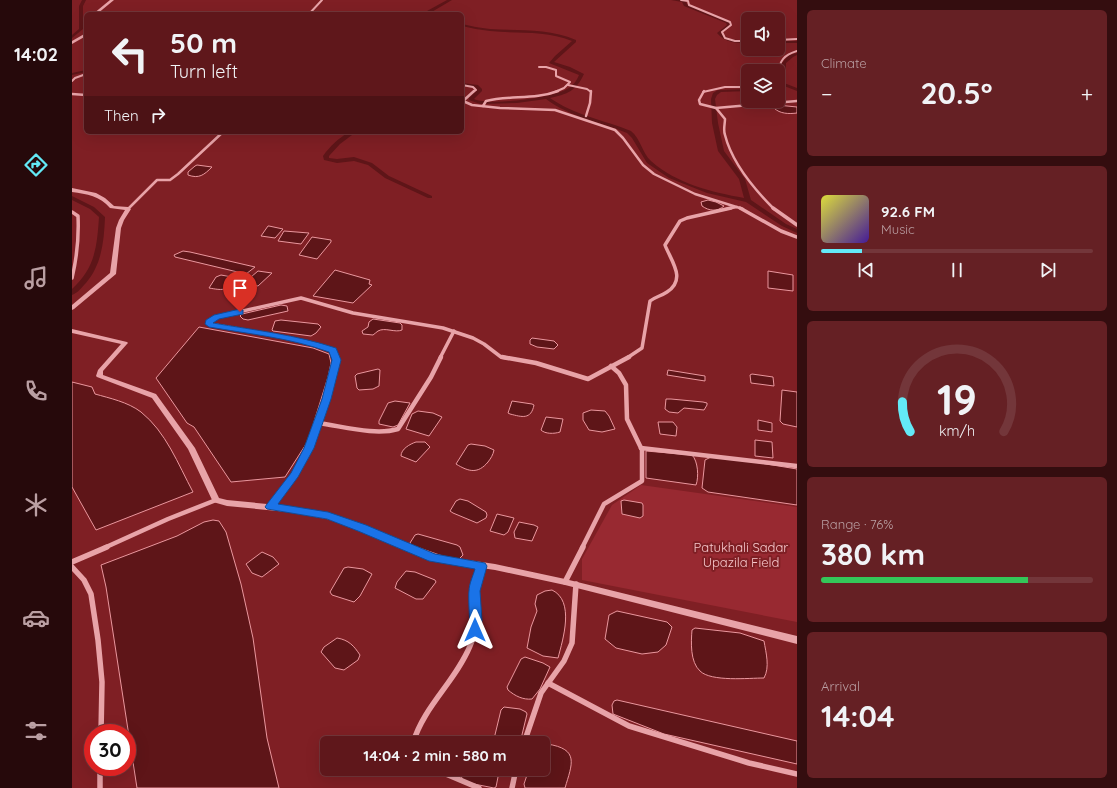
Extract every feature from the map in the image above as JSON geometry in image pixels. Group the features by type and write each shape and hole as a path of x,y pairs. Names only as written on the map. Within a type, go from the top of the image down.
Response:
{"street":[{"path":"97,12 112,0"},
{"path":"311,12 322,0"},
{"path":"681,0 688,1 689,5 730,22 731,25 722,32 725,38 741,41"},
{"path":"72,43 84,35"},
{"path":"785,40 797,39"},
{"path":"779,64 782,57 797,52"},
{"path":"539,67 546,66 556,70 556,76 570,82 568,85"},
{"path":"72,81 75,78 84,75"},
{"path":"464,85 473,87 476,90 464,100"},
{"path":"483,106 486,101 510,97 545,96 568,85 591,91 586,116"},
{"path":"741,87 725,87 704,91 699,100 700,104 716,108 797,100"},
{"path":"72,94 84,95"},
{"path":"464,101 472,105 555,110 615,130 621,134 634,156 646,168 665,181 701,197 737,207 784,234 797,237"},
{"path":"716,108 725,119 724,132 733,156 760,195 776,210 797,225"},
{"path":"72,308 113,274 120,222 128,209 157,180 170,180 178,174 220,134"},
{"path":"72,190 92,192 108,200 112,207 128,209"},
{"path":"271,507 295,475 309,448 337,360 333,350 290,338 209,324 209,322 216,317 301,298 353,313 454,331 484,344 501,357 536,363 588,379 635,354 642,348 650,301 670,290 676,282 678,272 676,265 669,257 665,245 680,221 687,218 737,207"},
{"path":"72,212 78,216 79,233 78,255 72,278"},
{"path":"72,331 125,343 100,371 99,376 154,396 191,448 216,500"},
{"path":"318,423 389,432 398,429 431,377 454,331"},
{"path":"565,582 604,504 642,482 641,448 632,434 627,420 627,385 619,372 611,366"},
{"path":"641,448 797,466"},
{"path":"72,562 168,519 216,500 227,503 271,507 328,516 362,528 433,558 576,584 797,640"},
{"path":"416,736 420,724 437,695 457,670 466,655 475,630 476,621 474,591 481,566"},
{"path":"72,567 84,580 91,594 98,640 102,682 101,724"},
{"path":"526,736 534,708 541,693 564,661 572,643 576,584"},
{"path":"548,683 629,726 749,763 797,774"},
{"path":"100,776 100,788"},
{"path":"449,776 479,788"},
{"path":"512,788 515,776"}],"green space":[{"name":"Patukhali Sadar Upazila Field","path":"641,485 797,507 797,622 582,580 582,559 612,505"}],"shaded area":[{"path":"785,106 797,107 797,113 779,111 774,108 785,108"},
{"path":"195,166 212,167 201,176 195,177 188,175 188,172"},
{"path":"708,200 724,206 716,210 707,209 702,206 701,202"},
{"path":"268,226 283,229 275,238 261,236"},
{"path":"284,231 309,233 301,244 278,241"},
{"path":"312,237 331,240 317,259 299,255"},
{"path":"183,251 255,267 246,274 175,257 174,255"},
{"path":"335,270 370,280 369,284 372,285 353,303 313,296"},
{"path":"258,271 272,273 258,286 244,283"},
{"path":"768,271 793,275 793,291 768,288"},
{"path":"221,275 235,279 227,288 209,288 216,277"},
{"path":"281,305 287,306 288,311 248,320 243,319 240,316 242,314"},
{"path":"373,319 400,323 402,325 402,330 381,330 373,335 363,334 362,331 368,327 369,322"},
{"path":"281,320 318,324 321,327 311,336 273,331 275,321"},
{"path":"199,327 313,348 329,354 331,363 328,377 308,441 285,477 231,482 194,427 187,423 156,378"},
{"path":"532,338 554,341 558,345 554,349 537,347 530,344 530,340"},
{"path":"378,369 380,370 379,386 373,389 359,390 357,388 355,376 357,374"},
{"path":"668,370 705,376 705,381 667,375"},
{"path":"750,375 773,377 774,386 751,383"},
{"path":"72,382 92,387 95,394 124,403 141,412 150,420 158,429 177,460 193,492 96,530 72,487"},
{"path":"782,390 797,392 797,427 783,424 780,421"},
{"path":"666,399 703,402 707,403 707,405 704,410 684,408 678,413 669,412 665,409"},
{"path":"395,401 410,403 398,425 393,427 379,424 388,403"},
{"path":"512,401 532,404 534,405 533,410 525,416 510,414 508,413"},
{"path":"591,410 605,411 615,429 602,432 589,430 583,420 583,413"},
{"path":"418,411 433,413 442,417 429,436 406,429 412,414"},
{"path":"546,417 563,419 560,432 550,433 541,430"},
{"path":"758,420 772,423 772,432 758,430"},
{"path":"658,422 673,422 677,427 676,436 660,434"},
{"path":"755,440 772,442 773,458 755,456"},
{"path":"416,442 425,442 430,447 416,462 401,456 404,449"},
{"path":"468,445 485,446 494,450 488,462 477,470 465,469 456,464"},
{"path":"646,451 692,455 696,461 696,485 646,478"},
{"path":"711,457 797,469 797,505 708,492 702,488 705,460"},
{"path":"460,499 468,501 486,512 486,518 477,523 450,511 456,501"},
{"path":"624,500 642,503 643,516 640,518 622,514 621,501"},
{"path":"497,514 514,518 508,532 504,535 490,531"},
{"path":"213,520 219,521 226,532 241,584 253,638 267,738 279,788 137,788 135,776 136,724 127,724 106,587 101,565 177,536 204,522"},
{"path":"519,522 538,527 532,541 515,538 514,532"},
{"path":"418,534 457,545 460,547 463,555 459,559 451,559 411,545 410,543 415,535"},
{"path":"262,552 273,557 279,564 262,577 252,573 246,564"},
{"path":"348,567 363,569 372,574 360,596 354,602 332,595 330,592 344,568"},
{"path":"406,571 415,572 435,580 436,582 423,599 416,599 395,588 397,582"},
{"path":"552,590 559,595 563,603 566,621 558,658 543,656 527,648 531,627 537,611 535,604 537,595 545,591"},
{"path":"617,611 667,622 672,627 666,645 658,652 642,654 616,648 605,639 609,615"},
{"path":"695,628 740,633 764,641 767,669 764,678 721,678 713,677 700,671 694,662 692,652 692,630"},
{"path":"337,638 345,640 351,644 360,655 358,660 344,670 335,668 321,652 324,647"},
{"path":"525,657 550,667 540,689 532,699 525,699 516,696 508,690 507,687 521,659"},
{"path":"617,700 797,741 797,764 664,734 613,714 612,705 614,701"},
{"path":"504,707 520,709 526,712 527,714 522,736 495,736 501,710"},
{"path":"550,745 558,746 569,754 571,765 565,788 525,788 524,784 527,776 550,776"},
{"path":"461,776 498,776 496,787 494,788 469,783 462,779"}],"waterway":[{"path":"72,37 81,29 81,6 84,0"},
{"path":"428,12 450,0"},
{"path":"673,0 684,1 685,5 728,22 729,25 719,33 725,39 741,42"},
{"path":"464,25 490,30 544,32 575,41 551,63 582,74 577,84 568,91 557,95 531,100 480,103 471,99 480,90 476,86 464,84"},
{"path":"785,42 797,42"},
{"path":"797,54 791,56 784,63 784,76 781,84 797,90"},
{"path":"72,74 84,71"},
{"path":"741,90 720,91 715,94 713,99 715,123 721,151 742,179 748,201"},
{"path":"547,98 576,114 629,132 635,138 646,159 671,177 696,188 748,201"},
{"path":"350,134 335,146 326,156 326,159 337,161 354,159 370,164 387,177 430,197"},
{"path":"72,198 92,208 102,217 99,250 93,268 81,285 72,293"},
{"path":"748,201 784,225 797,231"}],"route":[{"path":"240,312 216,317 209,322 209,324 290,338 324,347 333,350 337,360 326,399 309,448 295,475 271,507 328,516 362,528 433,558 481,566 474,591 476,621 475,630"}]}
